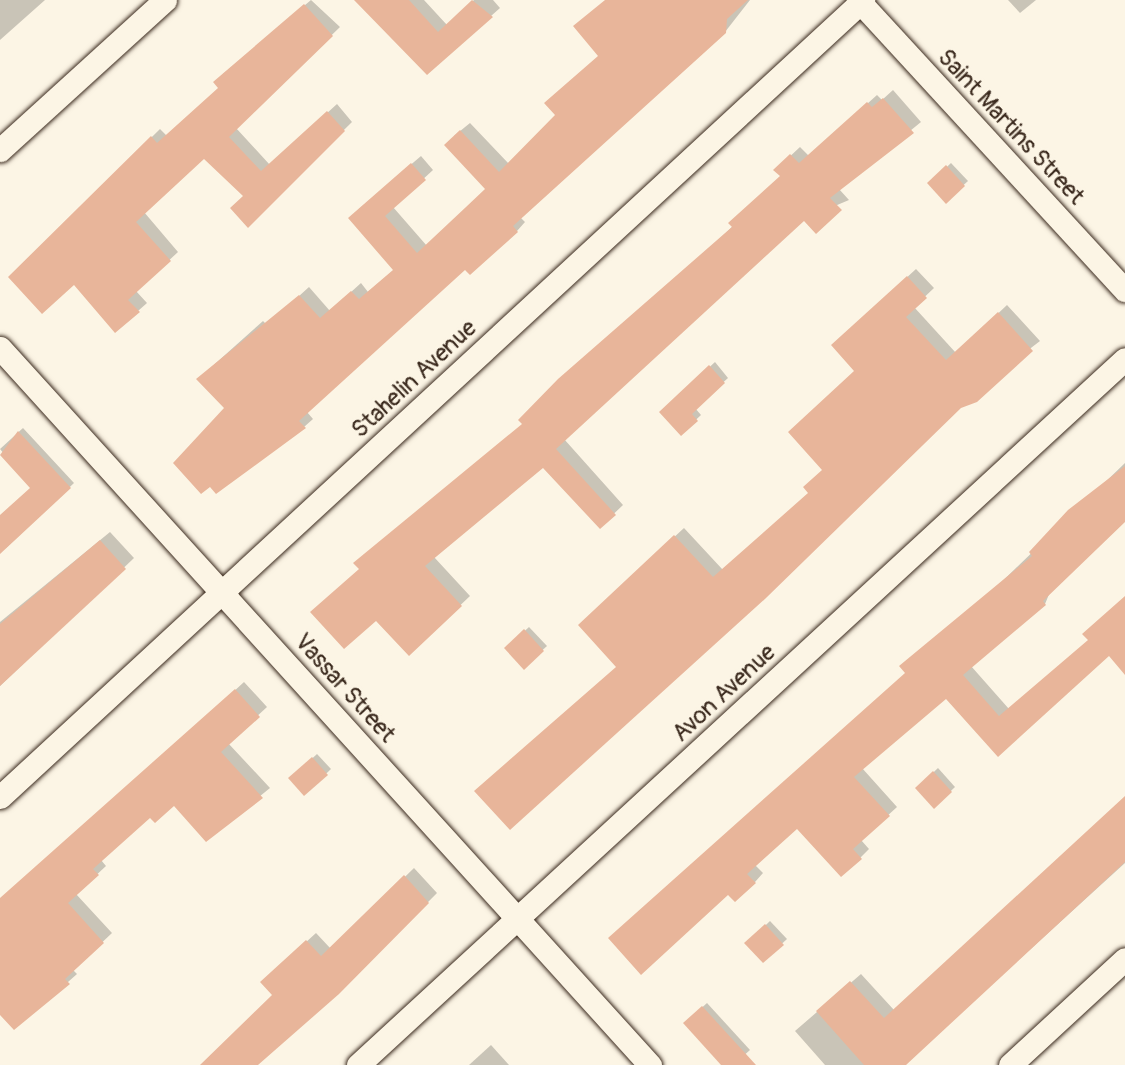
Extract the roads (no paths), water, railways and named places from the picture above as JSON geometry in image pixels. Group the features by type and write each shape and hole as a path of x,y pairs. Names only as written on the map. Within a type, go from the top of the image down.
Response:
{"street":[{"path":"0,150 165,0"},
{"name":"Saint Martins Street","path":"860,1 1125,290"},
{"name":"Stahelin Avenue","path":"0,797 860,1"},
{"name":"Vassar Street","path":"0,348 650,1065"},
{"name":"Avon Avenue","path":"358,1065 1125,359"},
{"path":"1010,1065 1125,959"}]}
